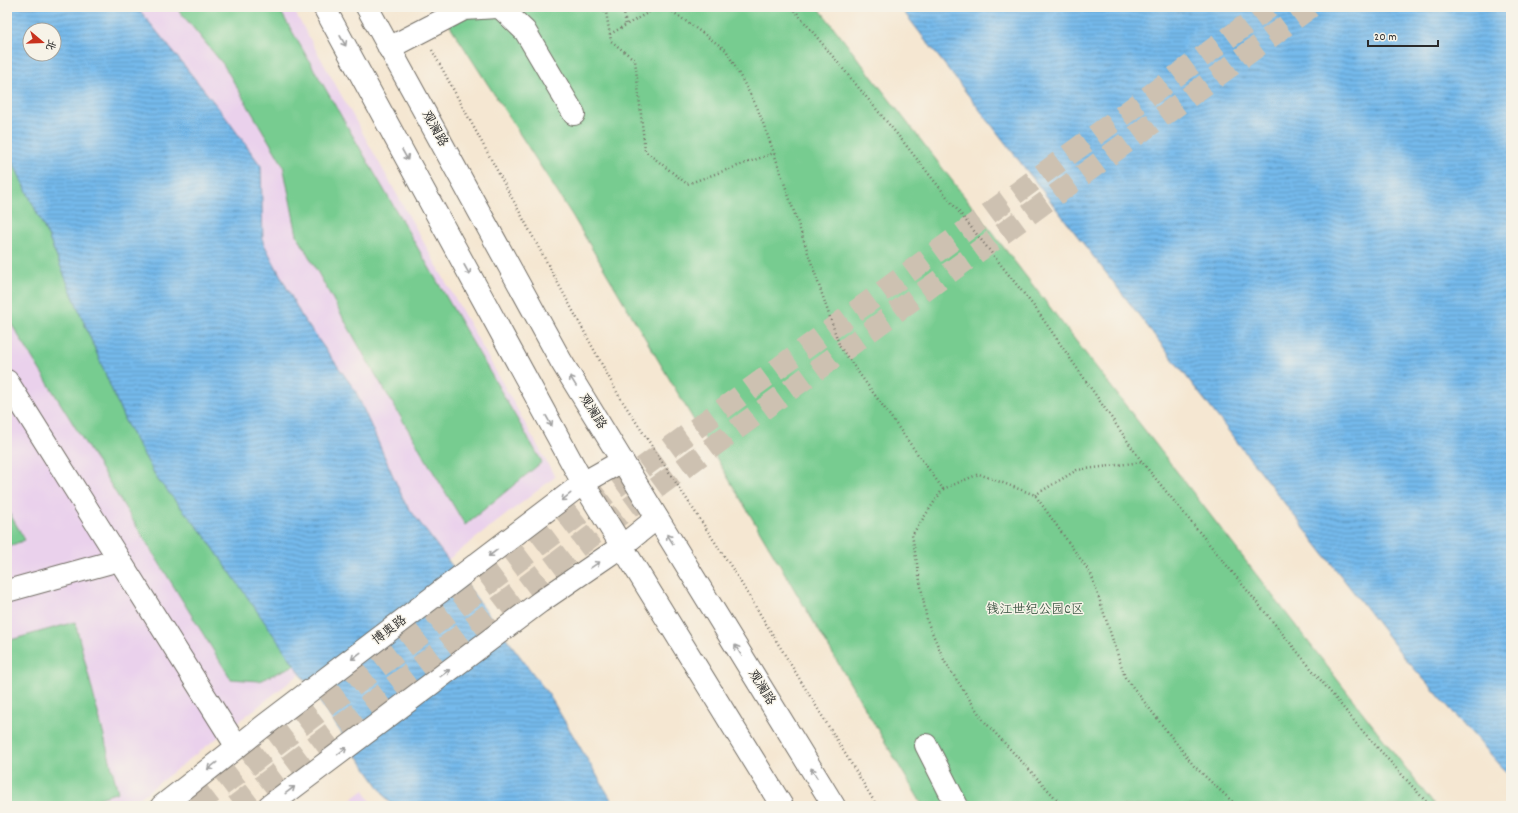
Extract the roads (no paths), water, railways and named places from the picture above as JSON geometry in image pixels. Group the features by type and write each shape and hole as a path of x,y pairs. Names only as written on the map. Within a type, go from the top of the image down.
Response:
{"main road":[{"path":"324,7 583,483 782,806"},
{"name":"观澜路","path":"367,7 561,361 834,806"},
{"path":"389,48 464,9 496,7"},
{"path":"500,7 525,31 574,114"},
{"path":"7,382 237,747"},
{"name":"博奥路","path":"162,806 265,725 583,483 622,461"},
{"path":"269,806 562,586 622,546 658,518"},
{"path":"7,591 119,560"},
{"path":"926,745 958,806"}],"water":[{"path":"7,7 137,7 224,115 261,166 263,242 302,317 355,390 405,503 549,695 615,806 392,806 205,536 158,480 125,421 48,236 7,150"},
{"path":"900,7 1511,7 1511,777 1403,656"}],"tunnel":[{"path":"195,806 612,490 1270,7"},
{"path":"235,806 625,511 1311,7"}],"park label":[{"name":"钱江世纪公园C区","path":"1035,610"}]}
